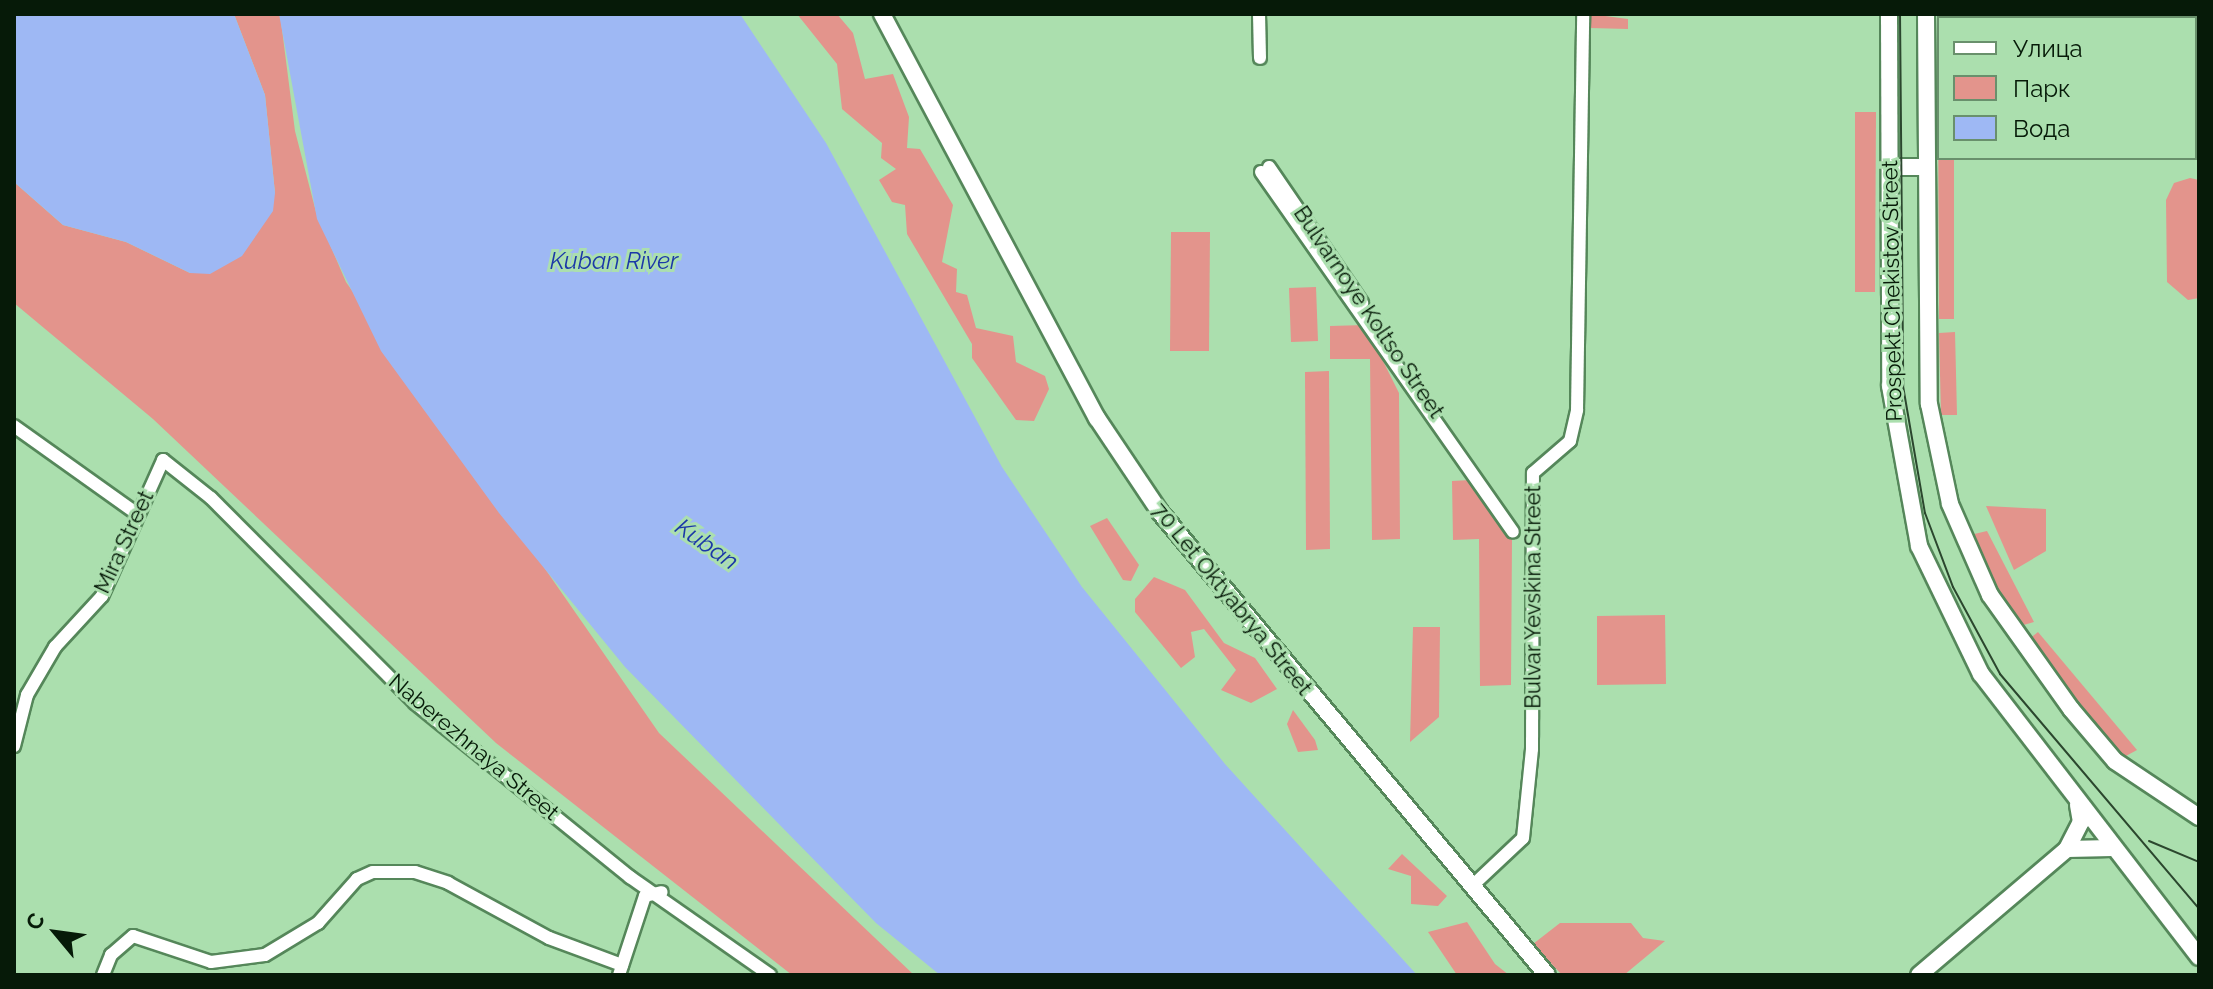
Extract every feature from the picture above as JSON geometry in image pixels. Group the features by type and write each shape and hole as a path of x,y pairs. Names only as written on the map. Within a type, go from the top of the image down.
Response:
{"main road":[{"name":"70 Let Oktyabrya Street","path":"882,14 1126,462 1212,582 1547,975"},
{"name":"Prospekt Chekistov Street","path":"1889,14 1890,386 1919,546 1981,674 2077,803 2199,957"},
{"name":"Prospekt Chekistov Street","path":"1926,14 1929,404 1959,531 2018,642 2071,709 2115,761 2199,817"},
{"path":"1890,167 1926,167"},
{"path":"1919,975 2067,849 2081,822 2077,803"},
{"path":"2067,849 2112,848"}],"street":[{"path":"1259,14 1260,58"},
{"name":"Bulvar Yevskina Street","path":"1471,887 1523,838 1532,749 1533,473 1570,441 1577,410 1583,14"},
{"name":"Bulvarnoye Koltso Street","path":"1265,170 1513,532"},
{"path":"14,426 136,513"},
{"name":"Mira Street","path":"14,746 27,695 55,647 102,596 136,513 163,460"},
{"name":"Naberezhnaya Street","path":"163,460 211,498 415,703 630,877 662,892 770,975"},
{"path":"103,975 111,955 133,936 211,962 265,955 318,923 357,879 415,872 621,970 645,896"},
{"path":"630,877 645,896"},
{"path":"645,896 662,892"}],"green space":[{"path":"234,14 280,14 295,131 316,212 346,282 659,733 914,975 792,975 496,743 153,419 14,303 14,182 63,225 126,242 190,273 275,193 265,95"},
{"path":"797,14 837,14 853,33 865,79 893,74 909,117 907,148 920,149 953,205 942,262 957,269 956,292 967,295 976,328 1013,336 1016,362 1045,376 1049,389 1034,421 1016,420 972,358 972,344 907,234 905,205 892,202 879,180 896,169 881,158 882,143 842,109 837,64"},
{"path":"1590,14 1628,19 1628,29 1590,28"},
{"path":"1855,112 1876,112 1875,292 1855,292"},
{"path":"1938,160 1954,160 1954,319 1939,319"},
{"path":"2190,178 2199,180 2199,298 2188,300 2167,282 2166,200 2174,183"},
{"path":"1171,232 1210,232 1209,351 1170,351"},
{"path":"1316,287 1318,341 1291,342 1289,288"},
{"path":"1365,325 1399,393 1400,539 1372,540 1370,359 1330,359 1330,326"},
{"path":"1955,332 1957,415 1941,415 1939,333"},
{"path":"1329,371 1330,549 1306,550 1305,372"},
{"path":"1471,480 1512,540 1511,685 1480,686 1479,539 1453,540 1452,481"},
{"path":"1986,506 2046,509 2046,551 2014,570"},
{"path":"1107,518 1139,565 1131,581 1123,580 1090,526"},
{"path":"1987,531 2034,622 2020,626 1996,589 1970,535"},
{"path":"1154,577 1185,590 1224,643 1255,658 1277,689 1251,703 1221,690 1236,670 1204,629 1191,632 1195,657 1181,668 1135,612 1135,599"},
{"path":"1665,615 1666,684 1597,685 1597,616"},
{"path":"1413,627 1440,627 1439,717 1410,742"},
{"path":"2038,632 2137,750 2124,757 2028,640"},
{"path":"1293,710 1315,740 1318,750 1298,752 1287,724"},
{"path":"1402,854 1447,896 1438,906 1411,904 1411,876 1388,869"},
{"path":"1467,922 1495,964 1509,975 1457,975 1428,932"},
{"path":"1560,923 1631,923 1643,938 1665,941 1624,975 1562,975 1533,944"}],"water":[{"path":"14,14 234,14 265,95 275,193 273,211 242,256 210,274 190,273 126,242 63,225 14,182"},
{"name":"Kuban River","path":"279,14 740,14 826,143 1002,467 1082,587 1225,764 1417,975 940,975 876,923 625,667 499,513 381,351 317,219"}],"tram line":[{"path":"1900,14 1903,386 1925,513 1953,587 2000,674 2199,909"},
{"path":"2149,841 2199,862"}],"water label":[{"name":"Kuban","path":"707,544"}]}
